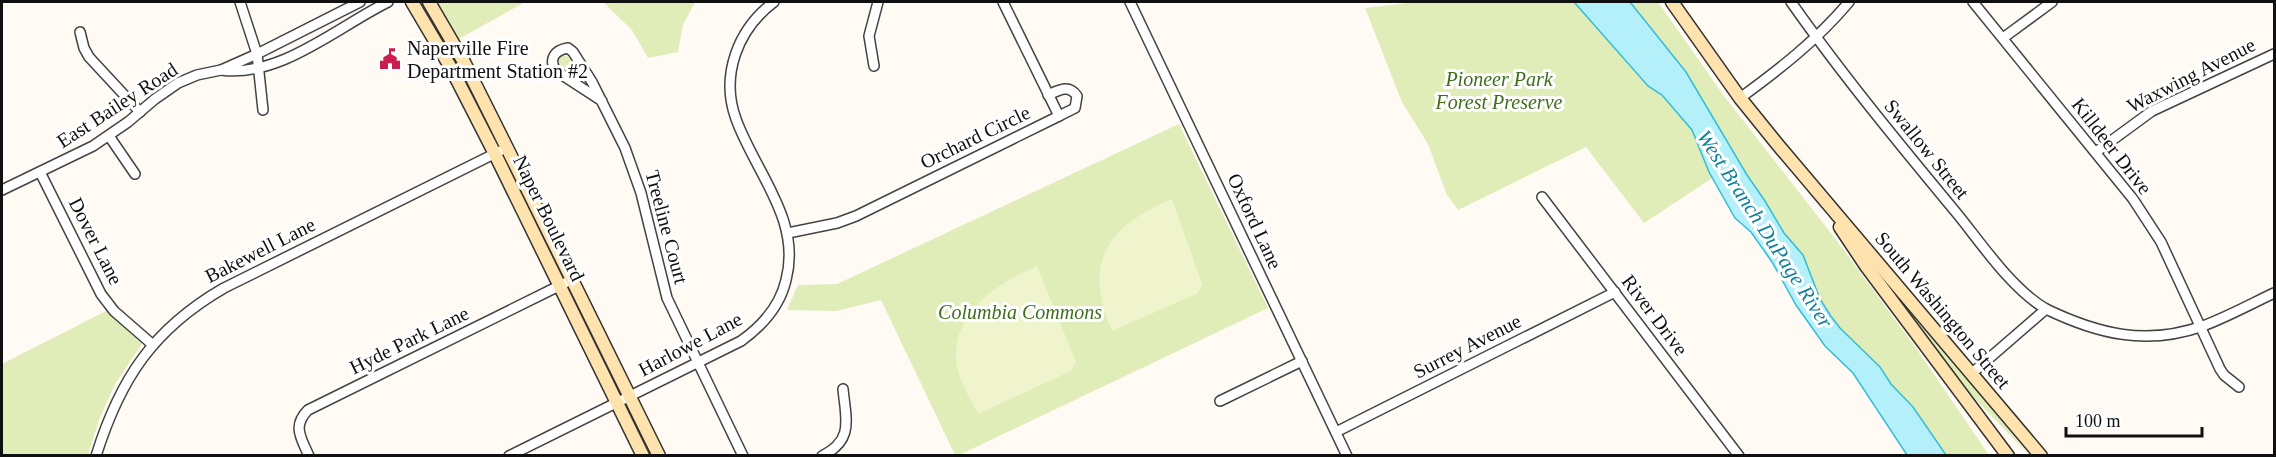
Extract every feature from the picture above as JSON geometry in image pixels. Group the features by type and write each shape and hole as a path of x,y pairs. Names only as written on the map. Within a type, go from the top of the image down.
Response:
{"main road":[{"name":"Naper Boulevard","path":"412,2 630,396 659,456"},
{"name":"Naper Boulevard","path":"429,2 464,62 507,148 617,402 643,456"},
{"name":"South Washington Street","path":"1672,2 1740,98 1815,190 2041,456"},
{"name":"South Washington Street","path":"1815,190 1866,266 2008,456"}],"street":[{"path":"240,2 257,54 263,110"},
{"name":"East Bailey Road","path":"2,190 72,158 109,136 178,83 197,75 221,70 257,54 360,2"},
{"name":"East Bailey Road","path":"221,70 236,72 260,69 335,33 362,15 388,2"},
{"name":"Harlowe Lane","path":"509,456 749,336 775,307 788,275 790,253 788,233 775,200 735,118 730,89 734,58 742,37 756,17 774,2"},
{"path":"874,66 869,36 878,2"},
{"name":"Orchard Circle","path":"788,233 837,223 856,216 1059,116 1003,2"},
{"name":"Oxford Lane","path":"1130,2 1347,456"},
{"name":"Swallow Street","path":"1791,2 1866,102 2001,267 2034,301 2046,309 2095,330 2127,336 2162,334 2200,327 2274,293"},
{"path":"1740,98 1816,38 1849,2"},
{"name":"Killdeer Drive","path":"1973,2 2133,199 2155,232 2224,375 2239,387"},
{"path":"2003,38 2052,2"},
{"path":"80,32 89,57 140,112"},
{"name":"Treeline Court","path":"602,101 556,71 552,63 552,57 556,52 568,48 573,51 602,101 621,138 635,175 667,298 743,456"},
{"name":"Waxwing Avenue","path":"2096,152 2152,111 2274,54"},
{"path":"1048,95 1067,88 1077,96 1075,108 1059,116"},
{"path":"109,136 135,174"},
{"name":"Bakewell Lane","path":"96,456 119,394 139,361 180,317 224,288 507,148"},
{"name":"Dover Lane","path":"40,172 101,294 114,310 153,345"},
{"name":"River Drive","path":"1542,196 1739,456"},
{"name":"Hyde Park Lane","path":"309,456 298,430 300,420 308,410 566,282"},
{"name":"Surrey Avenue","path":"1336,432 1615,292"},
{"path":"1971,374 2046,309"},
{"path":"1220,401 1302,361"},
{"path":"822,456 837,448 844,438 846,428 843,389"}],"green space":[{"path":"434,2 525,2 457,40"},
{"path":"603,2 695,2 683,25 678,52 648,58 632,30"},
{"name":"Pioneer Park Forest Preserve","path":"1417,2 1658,2 1724,96 1837,241 1916,348 1989,455 1931,455 1833,338 1726,169 1644,223 1586,147 1458,210 1447,195 1428,144 1402,102 1365,8"},
{"path":"561,55 569,57 585,82 559,65 558,60"},
{"name":"Columbia Commons","path":"1179,124 1268,308 957,456 881,300 837,311 787,310 798,285 837,284"},
{"path":"1172,199 1202,284 1198,293 1112,331 1103,307 1100,285 1101,266 1106,249 1131,221"},
{"path":"1037,266 1076,362 1071,371 978,414 964,387 957,365 957,341 962,326 971,312 994,290"},
{"path":"1895,291 2029,455 1957,380 1892,293"},
{"path":"106,311 142,344 115,384 99,420 88,455 2,455 2,364"}],"water":[{"name":"West Branch DuPage River","path":"1574,2 1630,2 1686,72 1784,233 1803,255 1820,299 1830,315 1840,328 1880,367 1891,384 1913,407 1946,455 1907,455 1853,373 1825,346 1796,305 1772,262 1751,232 1735,218 1709,172 1692,130 1662,95 1648,86"}],"place":[{"name":"Naperville Fire Department Station #2","path":"390,59"}]}
